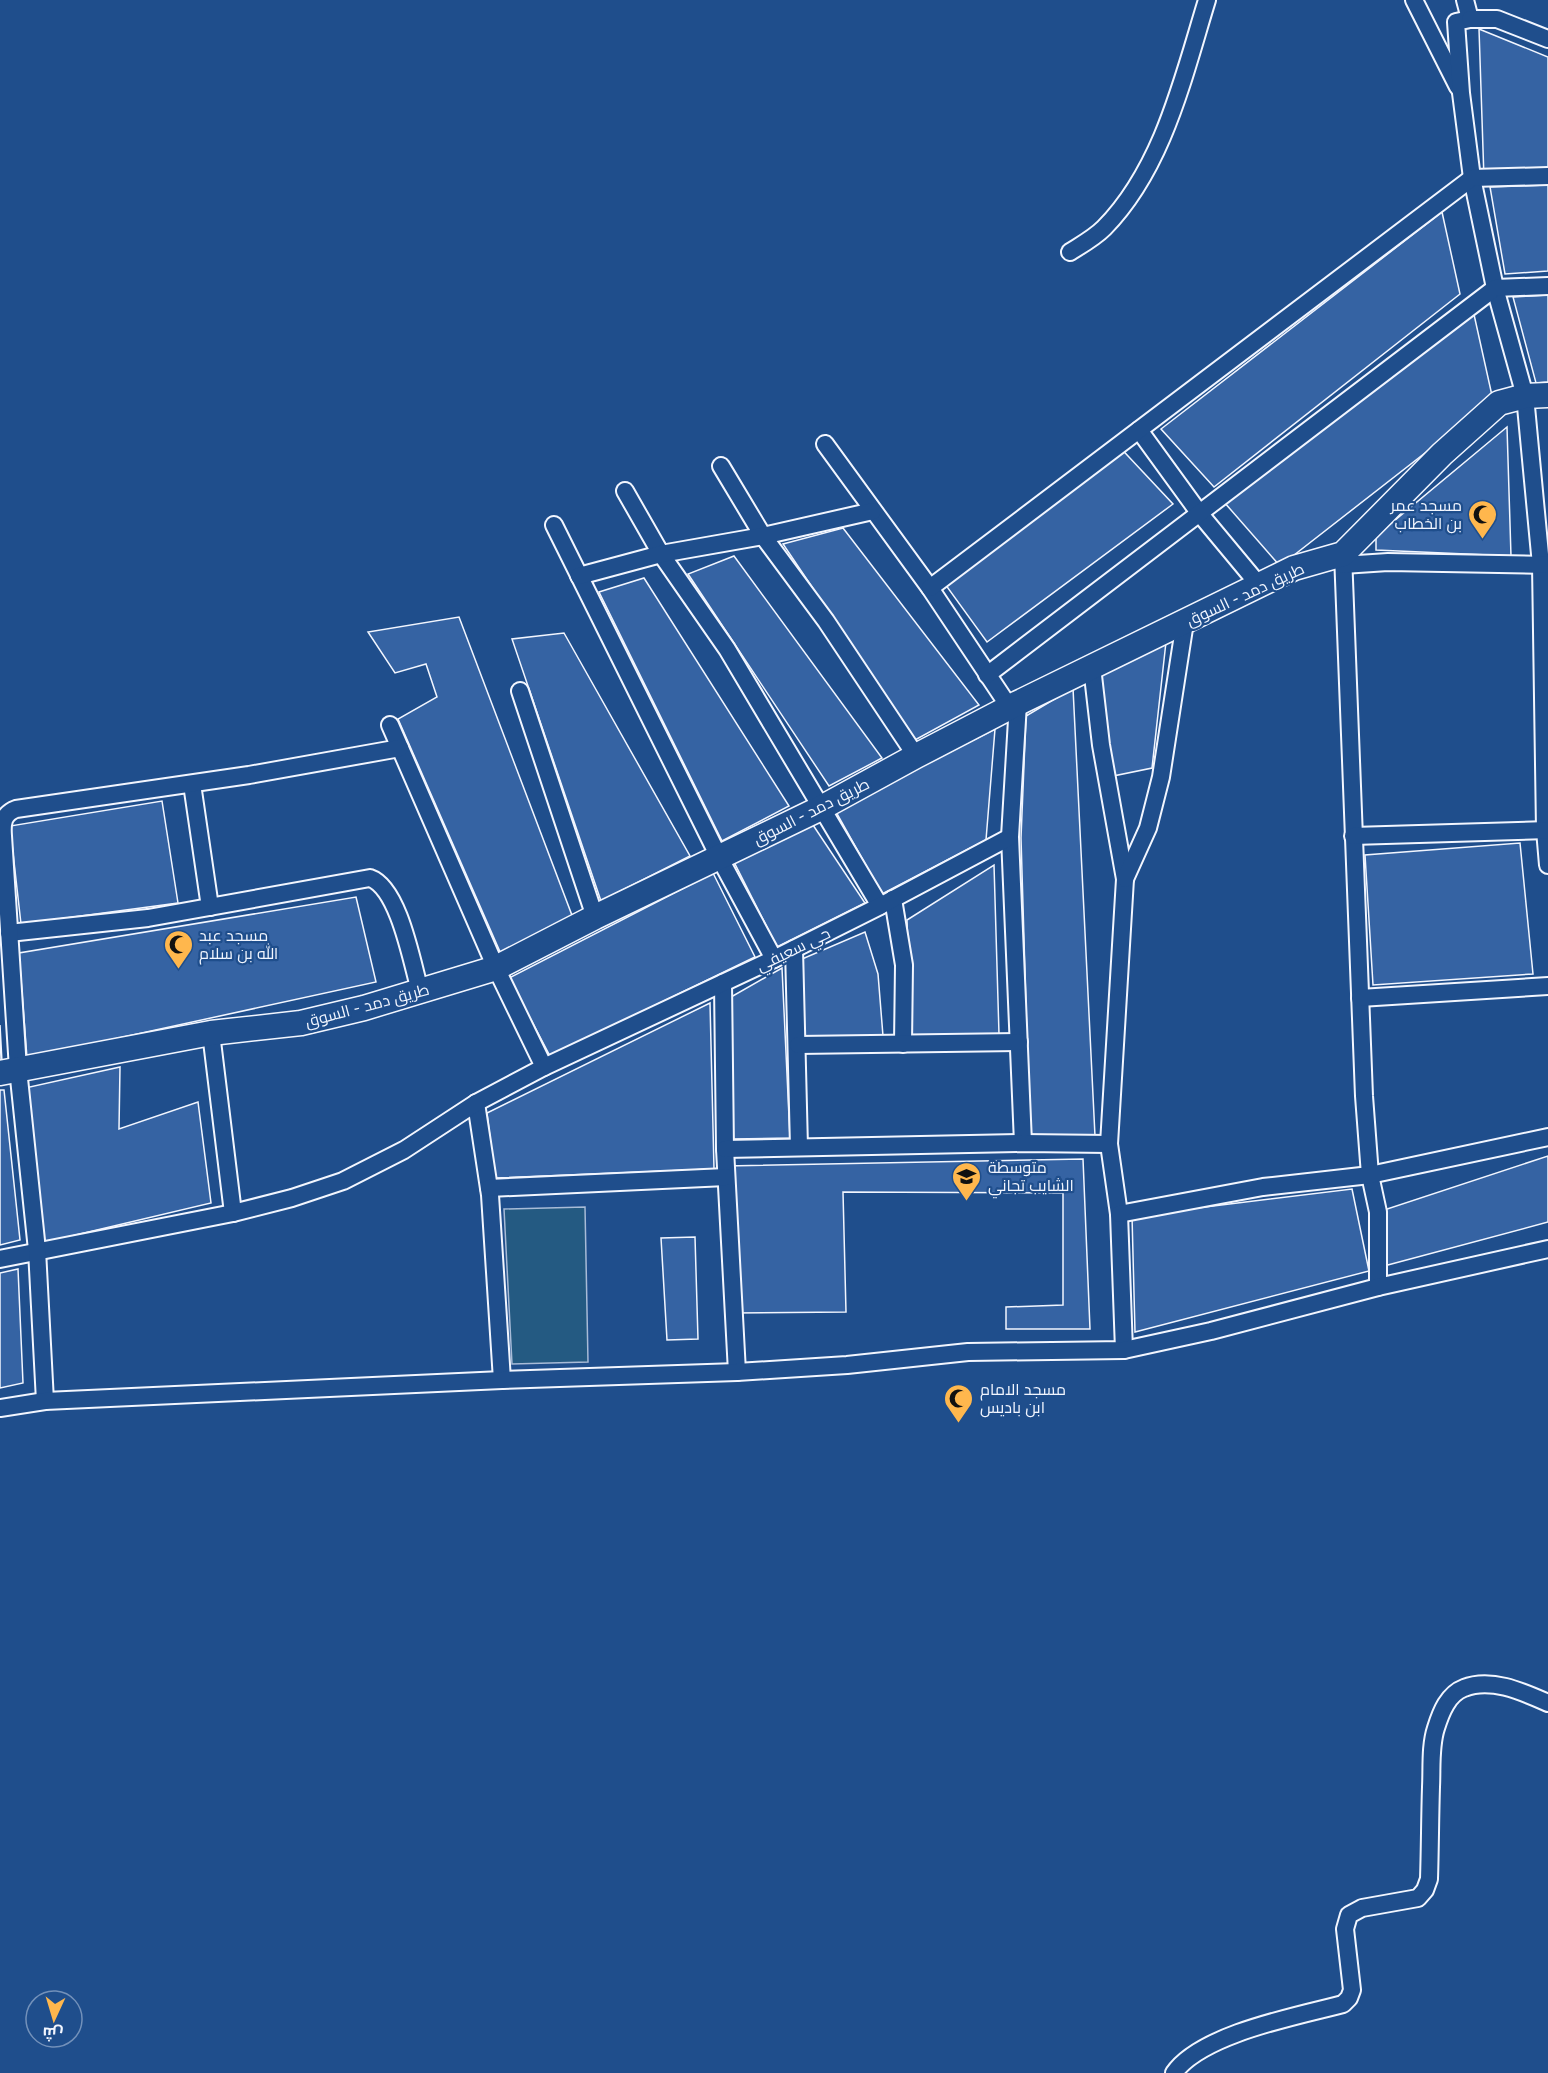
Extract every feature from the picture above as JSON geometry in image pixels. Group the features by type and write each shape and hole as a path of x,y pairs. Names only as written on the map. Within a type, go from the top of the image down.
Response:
{"main road":[{"name":"طريق دمد - السوق","path":"9,1071 211,1033 301,1023 364,1008 496,968 595,917 821,808 1014,705 1294,568 1343,559 1442,454 1499,403 1537,395"}],"street":[{"path":"1070,252 1102,230 1124,205 1149,162 1170,120 1208,0"},
{"path":"1414,0 1461,93"},
{"path":"1465,0 1470,19"},
{"path":"1548,39 1497,19 1470,19 1456,22 1461,93 1472,178 1495,288 1537,395 1545,565 1548,865"},
{"path":"930,588 1472,178 1548,176"},
{"path":"987,675 1495,288 1548,286"},
{"path":"1139,430 1200,514 1259,585"},
{"path":"825,444 930,588 987,675 1014,705 1010,837 1023,1143"},
{"path":"721,466 763,536 826,621 916,756"},
{"path":"625,491 661,555 727,649 821,808 887,903 904,965 903,1044"},
{"path":"579,576 661,555 763,536 873,511"},
{"path":"554,525 719,857 774,959"},
{"path":"1378,1287 1378,1212 1370,1176 1360,998 1343,559 1545,565"},
{"path":"1125,879 1148,828 1161,777 1185,622"},
{"path":"1092,667 1101,745 1125,879 1109,1144 1119,1214 1124,1350"},
{"path":"520,691 595,917"},
{"path":"390,725 496,968 544,1067"},
{"path":"45,1401 37,1250 9,1071 9,933 2,825 4,818 8,812 16,809 192,784 400,748"},
{"path":"192,784 210,907"},
{"path":"1353,836 1547,830"},
{"name":"حي سعيفي","path":"0,1259 233,1213 292,1198 343,1181 404,1150 476,1103 544,1067 774,959 887,903 1010,837"},
{"path":"9,933 148,918 370,878 377,880 390,895 395,906 420,991"},
{"path":"794,949 799,1147"},
{"path":"723,983 726,1177 737,1372"},
{"path":"1360,998 1548,986"},
{"path":"211,1033 233,1213"},
{"path":"798,1045 1019,1042"},
{"path":"476,1103 489,1188 502,1380"},
{"path":"1119,1214 1263,1187 1370,1176 1548,1137"},
{"path":"725,1149 1023,1143 1109,1144"},
{"path":"489,1188 726,1177"},
{"path":"0,1408 45,1401 502,1380 737,1372 847,1365 968,1352 1124,1350 1211,1331 1378,1287 1548,1249"},
{"path":"1174,2073 1193,2055 1217,2040 1343,2004 1349,1998 1352,1990 1345,1929 1349,1915 1362,1908 1418,1898 1425,1890 1429,1879 1435,1729 1451,1696 1474,1685 1492,1685 1516,1690 1548,1703"}],"shaded area":[{"path":"585,1207 588,1362 512,1364 504,1209"}],"building":[{"path":"1479,29 1548,57 1548,167 1484,179"},
{"path":"1548,185 1548,271 1505,274 1490,187"},
{"path":"1442,212 1460,294 1214,487 1161,429"},
{"path":"1548,295 1548,382 1536,383 1513,297"},
{"path":"1473,310 1493,400 1280,566 1224,502"},
{"path":"1507,427 1511,556 1376,550 1376,536"},
{"path":"1113,440 1173,504 987,642 937,573"},
{"path":"843,528 979,705 915,740 783,544"},
{"path":"734,556 882,758 829,786 688,574"},
{"path":"644,578 789,806 722,841 599,592"},
{"path":"459,617 573,918 501,954 398,719 437,697 426,664 395,673 368,632"},
{"path":"564,633 690,856 601,901 512,639"},
{"path":"1166,642 1152,768 1113,776 1100,676"},
{"path":"1073,688 1095,1136 1030,1143 1021,838 1026,716"},
{"path":"995,729 986,840 882,894 835,810"},
{"path":"162,801 178,903 21,924 10,826"},
{"path":"811,822 865,903 777,947 733,860"},
{"path":"1520,843 1533,974 1373,985 1365,855"},
{"path":"994,865 999,1034 911,1035 907,920"},
{"path":"713,873 755,957 550,1056 509,978"},
{"path":"356,897 376,982 27,1058 19,953"},
{"path":"865,932 878,974 883,1036 804,1038 802,959"},
{"path":"782,968 790,1138 733,1139 731,997"},
{"path":"710,1003 714,1169 495,1178 487,1113"},
{"path":"0,1025 2,1062 0,1062"},
{"path":"120,1067 119,1129 198,1102 211,1203 42,1243 25,1088"},
{"path":"0,1090 4,1090 20,1240 0,1245"},
{"path":"1548,1156 1548,1222 1384,1266 1378,1212"},
{"path":"1083,1159 1090,1329 1006,1329 1006,1307 1063,1305 1063,1193 843,1192 846,1312 734,1313 726,1166"},
{"path":"1352,1189 1369,1271 1135,1332 1132,1216"},
{"path":"695,1237 698,1339 667,1340 661,1238"},
{"path":"18,1269 23,1383 0,1388 0,1273"}],"place":[{"name":"مسجد عمر بن الخطاب","path":"1483,540"},
{"name":"مسجد عبد الله بن سلام","path":"178,970"},
{"name":"متوسطة الشايب تجاني","path":"967,1202"},
{"name":"مسجد الامام ابن باديس","path":"959,1424"}]}
